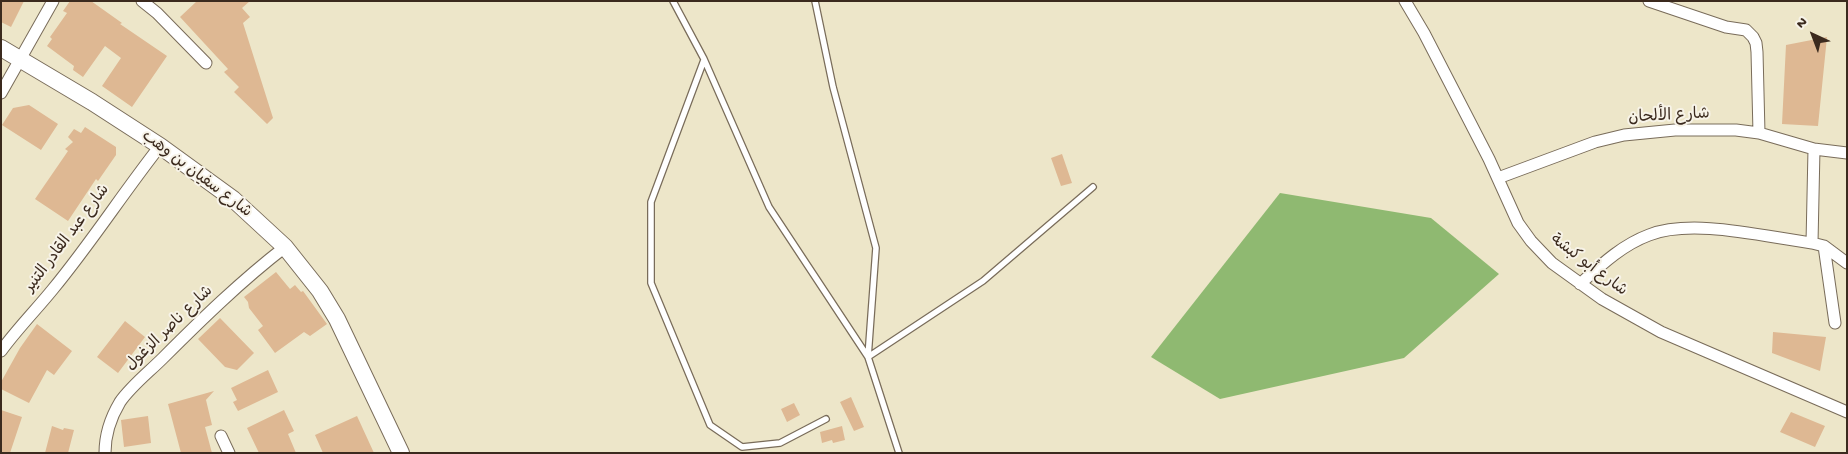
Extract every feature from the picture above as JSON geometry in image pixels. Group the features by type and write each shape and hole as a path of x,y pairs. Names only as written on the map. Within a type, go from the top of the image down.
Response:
{"street":[{"path":"1,94 53,1"},
{"path":"142,1 157,13 206,63"},
{"name":"شارع أبو كبشة","path":"1405,1 1424,33 1498,178 1518,222 1531,241 1552,263 1625,314 1661,332 1847,412"},
{"path":"1649,1 1726,27 1750,32 1756,43 1759,133"},
{"name":"شارع سفيان بن وهب","path":"1,48 92,102 160,146 233,199 285,247 320,291 337,318 401,453"},
{"name":"شارع الألحان","path":"1498,178 1595,142 1624,135 1675,130 1736,130 1759,133 1814,149 1847,153"},
{"name":"شارع عبد القادر التنير","path":"1,350 52,290 160,146"},
{"path":"1814,149 1818,244 1835,323"},
{"path":"1580,284 1611,256 1648,235 1668,230 1718,230 1818,244 1847,263"},
{"name":"شارع ناصر الزغول","path":"105,453 105,443 110,424 121,401 221,302 285,247"},
{"path":"221,436 229,453"}],"lane":[{"path":"673,1 704,60 769,207 868,357 899,453"},
{"path":"815,1 833,87 876,248 868,357"},
{"path":"704,60 650,202 650,284 710,425 742,447 780,443 826,419"},
{"path":"868,357 983,280 1093,187"}],"green space":[{"path":"1280,193 1431,218 1499,274 1404,358 1220,399 1151,357"}],"building":[{"path":"1,1 24,1 11,27 1,22"},
{"path":"70,1 91,1 122,23 120,24 167,56 132,107 102,86 121,58 105,46 83,77 73,70 74,66 47,46 52,39 50,37 67,13 63,11"},
{"path":"197,1 250,1 242,8 250,17 243,23 273,118 267,124 234,92 239,87 224,72 228,69 180,17"},
{"path":"1827,37 1818,126 1782,124 1786,45"},
{"path":"29,105 58,124 41,150 2,125 13,108"},
{"path":"85,127 116,147 116,155 98,181 96,179 68,221 35,199 68,151 65,149 73,142 68,137 74,129 81,133"},
{"path":"1062,154 1072,183 1061,186 1051,158"},
{"path":"276,272 290,289 295,285 301,292 303,291 327,324 310,336 304,332 275,353 258,330 263,326 249,308 248,302 244,297"},
{"path":"220,318 254,353 237,370 225,367 198,339"},
{"path":"125,321 145,337 118,373 97,357"},
{"path":"37,324 72,351 54,375 47,370 29,403 1,389 1,382 20,348"},
{"path":"1773,332 1826,337 1820,371 1772,353"},
{"path":"268,370 278,392 238,411 233,402 237,400 231,388"},
{"path":"214,391 205,401 212,425 205,427 212,453 181,453 168,404"},
{"path":"851,397 864,427 854,431 840,402"},
{"path":"794,403 800,415 787,422 781,409"},
{"path":"1,410 22,417 10,453 1,453"},
{"path":"284,410 294,431 288,434 296,453 259,453 247,428"},
{"path":"1791,412 1825,426 1815,447 1780,432"},
{"path":"148,416 151,443 124,447 121,420"},
{"path":"357,416 374,453 323,453 315,435"},
{"path":"52,426 63,430 64,428 74,430 68,453 45,453"},
{"path":"842,426 845,440 833,443 832,440 822,443 820,432"}]}
